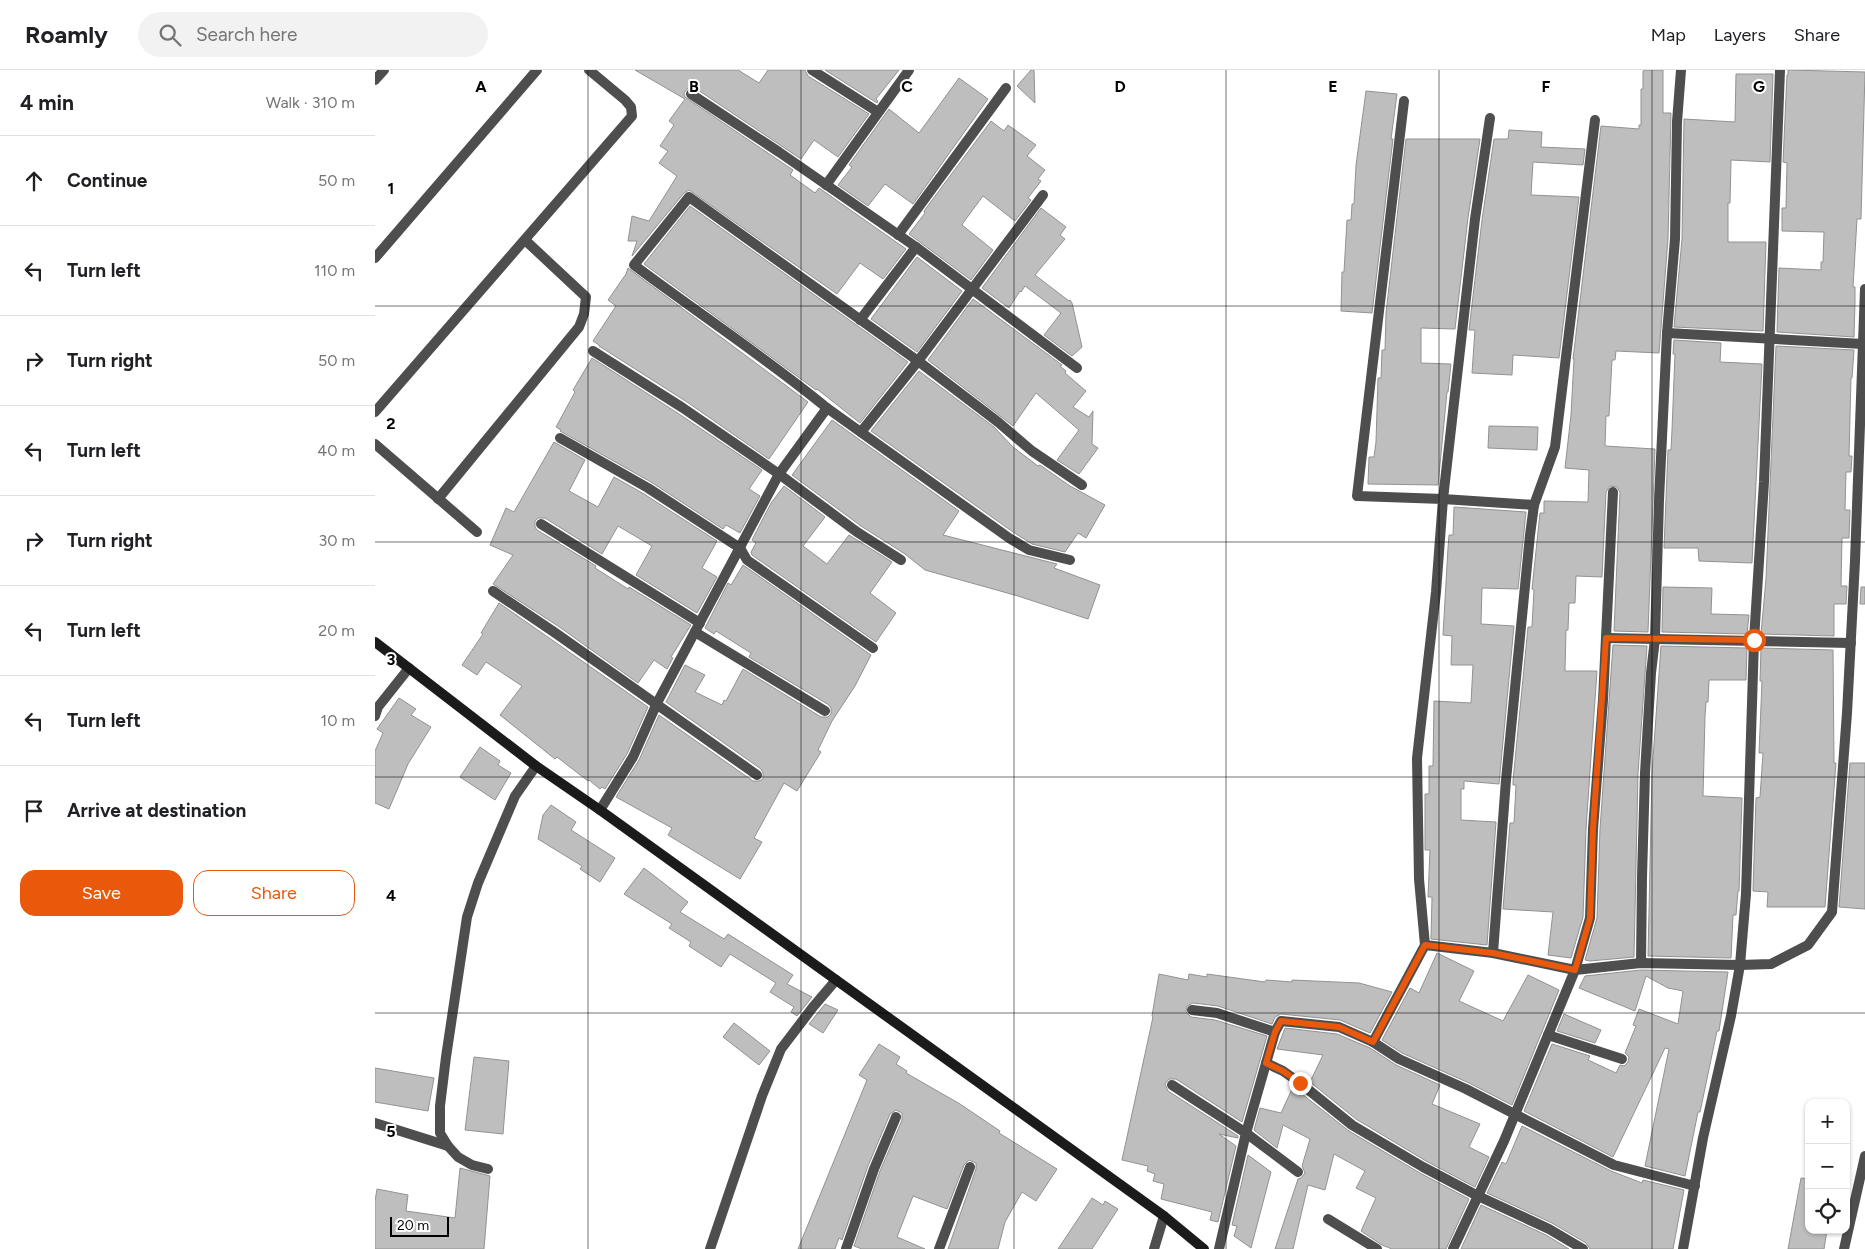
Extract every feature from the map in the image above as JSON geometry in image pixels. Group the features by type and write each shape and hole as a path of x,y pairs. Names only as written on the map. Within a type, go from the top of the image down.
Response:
{"street":[{"path":"375,80 384,70"},
{"path":"375,258 537,70"},
{"path":"375,412 632,116 631,107 625,100 589,70"},
{"path":"812,70 878,112"},
{"path":"826,185 909,70"},
{"path":"1641,963 1645,773 1655,638 1659,500 1667,333 1675,239 1677,122 1681,70"},
{"path":"1683,1249 1703,1138 1731,1016 1740,965 1746,894 1754,640 1770,338 1780,70"},
{"path":"898,235 1005,88"},
{"path":"691,94 915,247 1077,368"},
{"path":"1405,101 1357,496 1534,505"},
{"path":"1373,1042 1425,945 1419,879 1417,758 1436,592 1443,499 1475,219 1490,118"},
{"path":"1493,953 1507,770 1530,535 1534,505 1555,447 1595,120"},
{"path":"861,432 918,361 1043,195"},
{"path":"1070,560 1029,550 1009,538 827,408 779,369 633,265 689,197 918,361 998,422 1032,451 1082,485"},
{"path":"438,499 579,327 584,314 586,297 525,240"},
{"path":"860,320 915,247"},
{"path":"1425,945 1493,953 1575,970 1641,963 1771,964 1808,945 1832,912 1851,643 1865,289"},
{"path":"1667,333 1863,344"},
{"path":"593,351 683,408 779,474 857,532 901,560"},
{"path":"600,810 633,757 657,703 779,474 827,408"},
{"path":"560,438 648,488 740,548 747,560 873,648"},
{"path":"375,444 477,532"},
{"path":"1453,1249 1515,1114 1575,970 1590,918 1593,829 1606,638 1613,492"},
{"path":"541,524 825,711"},
{"path":"493,591 657,703 757,775"},
{"path":"1606,638 1851,643"},
{"path":"375,642 536,766 600,810 1164,1216 1204,1249"},
{"path":"375,716 409,668"},
{"path":"488,1168 472,1165 458,1157 447,1146 440,1133 440,1106 467,917 478,883 515,796 536,766"},
{"path":"710,1249 762,1096 781,1049 836,980"},
{"path":"1193,1010 1217,1013 1275,1032"},
{"path":"1219,1249 1246,1133 1275,1032 1281,1021 1339,1027 1373,1042 1399,1059 1466,1089 1614,1165 1695,1186"},
{"path":"1548,1035 1622,1059"},
{"path":"1266,1063 1283,1071 1300,1083 1352,1125 1423,1167 1583,1249"},
{"path":"1172,1085 1246,1133 1298,1172"},
{"path":"846,1249 874,1169 896,1117"},
{"path":"375,1123 447,1146"},
{"path":"1844,1249 1865,1156"},
{"path":"939,1249 970,1167"},
{"path":"1154,1249 1164,1216"},
{"path":"1328,1219 1377,1249"}],"building":[{"path":"635,70 738,70 759,83 768,70 805,70 808,76 869,114 838,157 814,140 801,159 695,88 688,88 684,93 685,97 793,170 790,175 815,193 819,188 906,249 883,279 860,263 837,294 689,190 684,193 632,256 637,241 628,241 632,216 649,221 677,176 659,163 668,151 660,146 674,125 669,121 685,99"},
{"path":"825,70 899,70 876,99 877,103"},
{"path":"1031,70 1034,70 1035,103 1017,86"},
{"path":"1663,70 1663,113 1671,113 1668,239 1659,353 1616,351 1615,360 1612,360 1609,416 1606,416 1605,446 1655,449 1648,632 1614,631 1620,492 1617,487 1610,486 1606,492 1602,577 1576,576 1575,603 1569,603 1568,630 1566,630 1565,671 1597,671 1586,829 1583,917 1571,958 1548,955 1553,912 1503,909 1510,823 1514,823 1516,785 1513,785 1513,781 1528,627 1532,627 1534,590 1532,589 1540,513 1544,513 1544,501 1588,502 1589,470 1565,468 1571,415 1573,359 1601,126 1639,129 1639,125 1641,125 1641,89 1643,89 1643,71"},
{"path":"1788,70 1865,72 1861,219 1857,219 1853,287 1855,287 1854,337 1777,332 1779,268 1821,270 1821,262 1823,262 1824,232 1782,231 1782,208 1786,208 1787,163 1783,162"},
{"path":"1736,74 1773,74 1770,162 1731,160 1730,203 1728,203 1728,242 1766,242 1763,331 1674,327 1682,239 1684,119 1735,122"},
{"path":"959,78 988,99 913,204 885,184 868,206 838,185 852,167 849,165 889,109 919,133"},
{"path":"1366,91 1397,94 1372,313 1341,311 1342,272 1344,272 1347,220 1351,220 1352,204 1354,204 1356,165"},
{"path":"991,121 1004,131 1008,125 1036,145 1027,156 1045,170 1038,179 1041,181 1028,198 1031,200 1015,221 983,196 963,223 962,225 993,250 971,280 909,234"},
{"path":"1509,130 1542,132 1541,147 1585,149 1583,165 1533,162 1531,195 1579,197 1559,358 1513,355 1512,375 1472,373 1475,330 1469,330 1494,139 1508,139"},
{"path":"1406,139 1480,139 1468,218 1455,329 1421,328 1421,363 1451,364 1438,485 1368,484 1369,457 1374,457 1376,442 1378,378 1381,378 1382,350 1385,350 1386,313"},
{"path":"690,206 908,362 860,423 817,389 644,264"},
{"path":"1041,208 1066,227 1060,235 1065,239 1035,275 1072,303 1082,347 1072,356 1044,335 1061,313 1025,286 1009,308 982,288"},
{"path":"917,257 962,291 917,352 871,319"},
{"path":"628,268 808,402 769,459 687,402 593,341 616,306 608,300"},
{"path":"973,299 1062,365 1060,366 1066,371 1065,373 1086,391 1073,407 1089,417 1093,411 1092,444 1098,448 1079,474 1057,460 1079,430 1036,393 1013,426 928,360"},
{"path":"1674,340 1721,343 1720,362 1762,364 1752,563 1699,561 1698,548 1664,548 1668,450 1671,450 1672,430"},
{"path":"1776,346 1854,350 1851,378 1849,456 1852,456 1851,472 1846,472 1845,510 1850,510 1849,538 1842,538 1841,586 1847,586 1846,604 1834,604 1834,636 1761,634 1766,579"},
{"path":"592,358 762,470 749,489 760,496 740,533 726,525 723,529 651,482 556,427 575,392 573,390"},
{"path":"919,371 994,427 1013,447 1038,466 1040,465 1070,486 1105,505 1086,538 1078,533 1065,552 1032,544 871,431"},
{"path":"832,420 959,511 943,535 1057,564 1054,568 1100,585 1088,619 1018,596 925,570 792,475"},
{"path":"1489,426 1538,427 1537,450 1488,448"},
{"path":"554,442 585,460 569,491 598,507 614,477 717,541 702,568 717,577 697,613 636,575 652,546 618,526 602,554 545,518 538,518 535,521 537,530 596,566 595,568 628,589 629,587 691,625 671,657 673,658 667,669 654,660 638,683 558,626 493,584 513,555 490,545 506,508 514,512"},
{"path":"784,486 825,517 803,546 827,564 849,535 892,562 870,593 896,613 876,642 752,555 751,552 756,543 752,540 771,503"},
{"path":"1454,507 1526,512 1518,589 1482,588 1481,624 1514,626 1499,784 1464,781 1464,789 1461,789 1461,820 1496,822 1487,945 1431,939 1432,897 1428,897 1430,850 1425,850 1425,794 1429,794 1429,766 1433,766 1434,701 1471,703 1473,665 1451,665 1452,636 1443,635 1449,535 1453,535"},
{"path":"743,565 871,655 855,686 832,721 818,750 821,752 797,791 784,783 754,838 762,842 740,879 668,835 672,828 616,797 639,760 659,715 753,781 763,779 761,769 666,702 685,665 705,675 695,692 722,705 743,669 821,717 828,717 831,714 829,705 749,657 751,653 716,631 714,634 705,628 728,583 731,585"},
{"path":"1663,587 1712,588 1711,614 1749,615 1747,634 1662,632"},
{"path":"1861,587 1865,587 1865,604 1860,604"},
{"path":"499,603 648,707 627,754 605,789 602,787 600,789 588,781 557,757 555,759 500,715 522,686 486,662 477,675 462,665 483,634 481,633"},
{"path":"1613,645 1647,646 1638,773 1634,957 1590,961 1585,960 1597,918 1600,829"},
{"path":"1661,646 1747,648 1746,680 1709,680 1705,716 1703,796 1742,798 1739,891 1736,915 1733,915 1731,958 1648,956 1652,773"},
{"path":"1761,648 1833,650 1834,763 1836,763 1825,907 1767,907 1768,892 1753,891 1756,798 1760,797 1763,753 1759,753 1762,681 1760,681"},
{"path":"399,698 416,709 411,715 431,727 408,764 389,809 375,803 375,751 383,733 377,729"},
{"path":"480,747 500,761 498,765 511,773 495,800 460,777"},
{"path":"1850,763 1865,763 1865,909 1839,907"},
{"path":"551,805 576,822 571,830 615,858 600,882 580,869 582,866 538,839 543,815"},
{"path":"644,868 688,902 680,912 724,939 728,934 793,975 787,984 812,997 797,1016 791,1012 794,1007 770,992 776,983 730,954 721,967 689,946 691,942 669,928 672,924 624,894"},
{"path":"1437,953 1474,971 1459,1001 1503,1021 1528,975 1559,990 1512,1105 1469,1083 1402,1053 1382,1040 1410,988 1419,993"},
{"path":"1641,970 1728,972 1719,1031 1717,1031 1700,1112 1698,1112 1685,1176 1645,1166 1669,1049 1665,1048 1613,1157 1524,1111 1552,1044 1590,1056 1588,1060 1616,1073 1620,1065 1624,1066 1628,1062 1629,1057 1625,1053 1636,1026 1633,1025 1639,1009 1678,1024 1683,991 1668,988 1646,976 1635,1011 1579,988 1585,976"},
{"path":"1159,974 1188,980 1189,974 1207,977 1207,974 1265,982 1266,980 1292,982 1292,980 1359,983 1392,992 1370,1033 1340,1020 1281,1014 1275,1017 1272,1024 1218,1006 1193,1003 1187,1006 1186,1012 1191,1017 1215,1020 1267,1036 1242,1122 1176,1079 1169,1079 1165,1084 1168,1091 1238,1136 1238,1138 1219,1134 1236,1146 1218,1222 1210,1220 1212,1212 1161,1199 1164,1184 1153,1181 1155,1174 1147,1171 1148,1166 1122,1160 1153,1017"},
{"path":"825,1004 838,1010 823,1033 809,1024"},
{"path":"1564,1014 1601,1030 1595,1043 1557,1031"},
{"path":"734,1023 770,1051 759,1065 723,1037"},
{"path":"1285,1028 1337,1034 1370,1048 1396,1065 1440,1085 1432,1104 1480,1124 1469,1147 1489,1157 1475,1187 1426,1161 1356,1119 1310,1082 1323,1055 1277,1049"},
{"path":"879,1044 900,1057 896,1064 907,1071 906,1073 960,1104 1000,1131 999,1133 1057,1169 1036,1201 1022,1192 1005,1222 998,1249 948,1249 976,1169 976,1163 969,1160 964,1165 947,1209 913,1196 897,1237 925,1249 862,1249 854,1246 880,1171 902,1120 902,1113 896,1110 890,1114 868,1166 842,1240 839,1238 835,1249 798,1249 867,1080 859,1075"},
{"path":"474,1057 509,1061 503,1134 465,1130"},
{"path":"375,1068 434,1078 428,1111 375,1102"},
{"path":"1293,1087 1349,1131 1420,1173 1469,1199 1446,1249 1392,1249 1382,1245 1361,1231 1376,1198 1356,1188 1365,1171 1334,1154 1325,1190 1308,1185 1293,1249 1275,1249 1298,1179 1305,1173 1302,1166 1310,1139 1283,1125 1277,1148 1254,1130 1260,1108 1281,1113"},
{"path":"1522,1126 1611,1171 1642,1183 1643,1180 1684,1190 1673,1249 1590,1249 1586,1243 1552,1223 1487,1193 1502,1162 1506,1164"},
{"path":"1248,1155 1271,1172 1251,1248 1234,1236 1237,1226 1232,1225"},
{"path":"460,1168 490,1176 484,1249 375,1249 375,1201 377,1189 408,1195 406,1211 455,1218"},
{"path":"1801,1178 1805,1178 1805,1234 1826,1234 1824,1249 1788,1249"},
{"path":"1092,1198 1103,1205 1105,1201 1118,1209 1092,1249 1058,1249"},
{"path":"1481,1205 1546,1235 1569,1249 1461,1249"}],"route":[{"path":"1300,1083 1283,1071 1266,1063 1275,1032 1281,1021 1339,1027 1373,1042 1425,945 1493,953 1575,970 1590,918 1593,829 1606,638 1754,640"}]}
